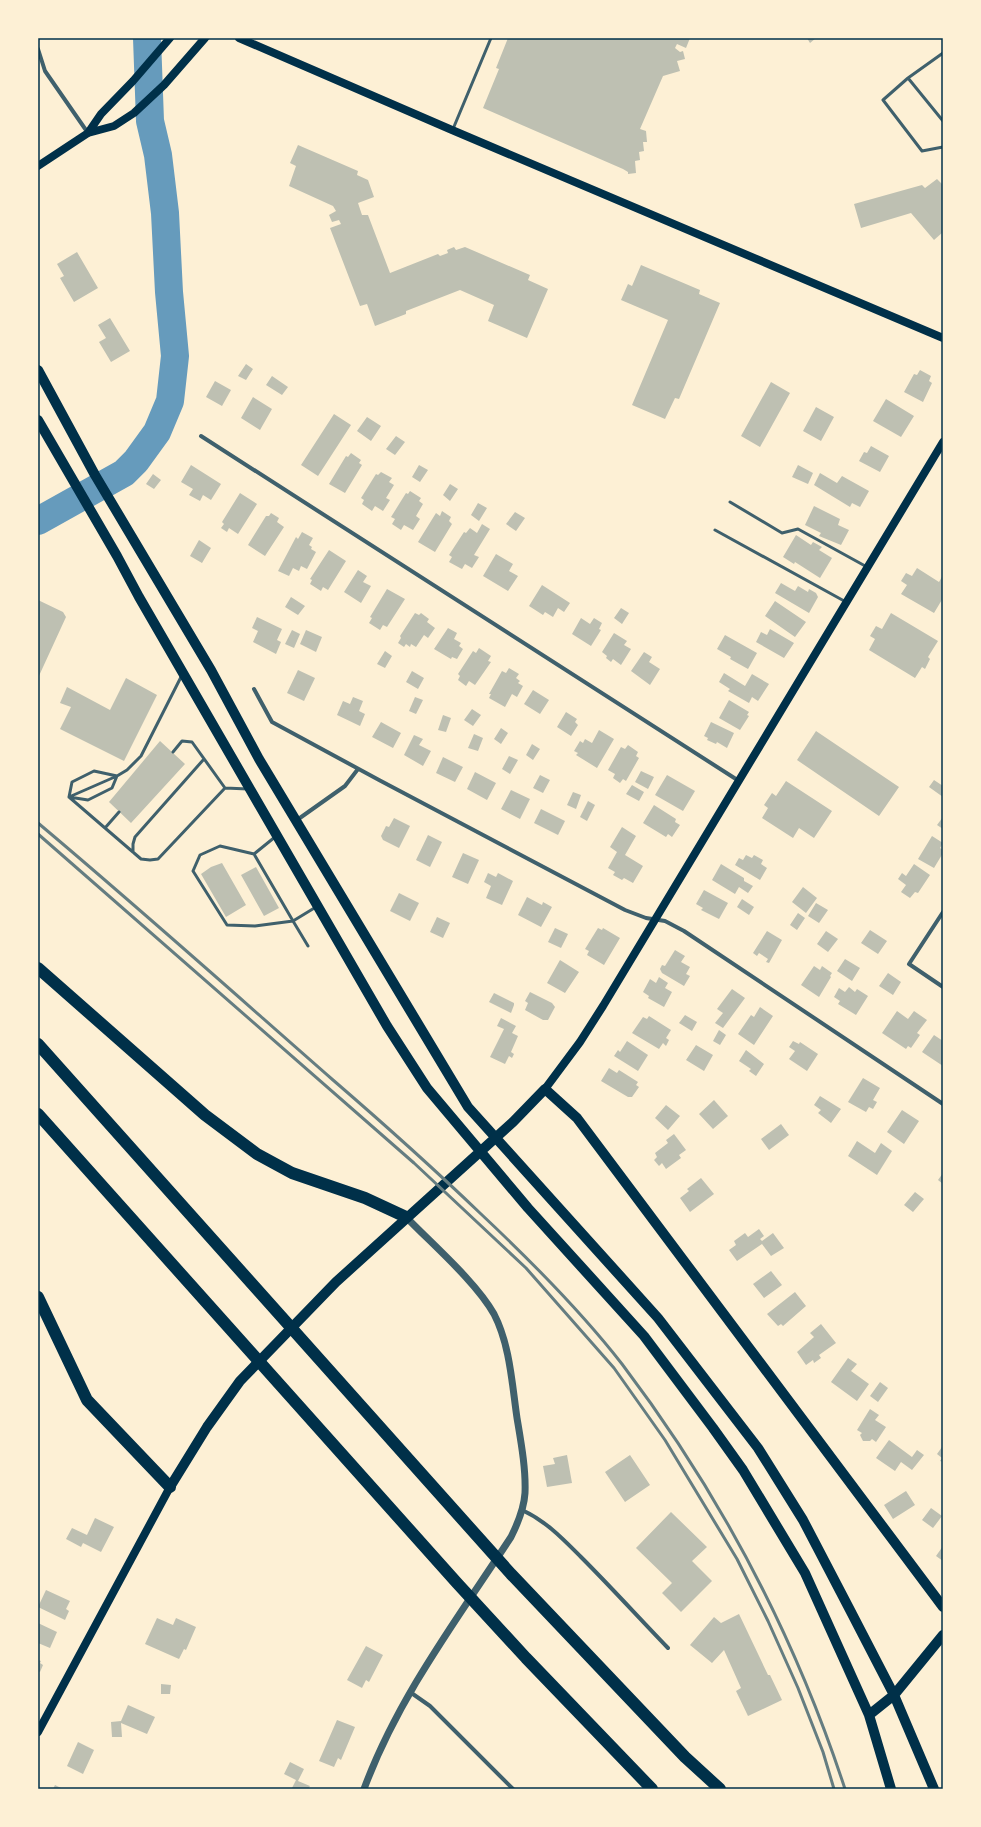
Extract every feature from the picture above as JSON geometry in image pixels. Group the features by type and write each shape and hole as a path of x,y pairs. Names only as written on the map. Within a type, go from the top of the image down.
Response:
{"highway":[{"path":"38,968 205,1115 257,1154 292,1173 365,1198 406,1217"},
{"path":"38,1044 483,1543 685,1757 720,1789"},
{"path":"38,1114 457,1583 652,1789"},
{"path":"38,1298 87,1400 170,1487"}],"main road":[{"path":"88,133 101,114 133,81 170,38"},
{"path":"38,166 88,133 114,126 134,113 164,85 205,38"},
{"path":"239,38 943,338"},
{"path":"38,370 95,475 211,670 259,759 468,1107 658,1318 758,1448 803,1520 894,1695 934,1789"},
{"path":"38,420 77,485 182,673 317,906 387,1026 427,1088 528,1208 644,1336 743,1470 805,1573 869,1715 891,1789"},
{"path":"38,1732 170,1487 207,1427 240,1381 336,1282 406,1217 513,1122 545,1089 580,1042 656,919 943,442"},
{"path":"545,1089 577,1118 943,1607"},
{"path":"869,1715 894,1695 943,1636"}],"street":[{"path":"38,49 45,70 88,133"},
{"path":"200,436 738,781"},
{"path":"254,689 272,722 625,910 640,916 665,921 684,930 943,1104"},
{"path":"297,820 345,786 358,769"},
{"path":"943,912 910,964 943,987"},
{"path":"364,1789 388,1732 410,1692 512,1537 522,1510 525,1495 524,1467 508,1359 502,1331 494,1314 480,1294 406,1217"},
{"path":"522,1510 537,1516 548,1525 593,1569 668,1648"},
{"path":"410,1692 430,1706 513,1789"}],"lane":[{"path":"452,130 491,38"},
{"path":"943,53 908,78 882,100 922,151 943,146"},
{"path":"908,78 943,121"},
{"path":"730,502 782,533 798,529 867,568"},
{"path":"716,530 846,602"},
{"path":"69,797 117,776 127,770 140,756 182,673"},
{"path":"172,752 182,741 192,742 225,788"},
{"path":"133,852 135,837 204,758"},
{"path":"69,797 72,782 94,771 117,776"},
{"path":"69,797 88,800 112,788 117,776"},
{"path":"69,797 133,852 142,859 150,860 158,858 225,788 250,789"},
{"path":"105,828 119,812"},
{"path":"254,854 276,835"},
{"path":"308,946 293,921 254,854 220,846 200,855 193,871 227,925 256,926 293,921 317,906"}],"building":[{"path":"508,38 690,38 686,48 677,44 675,48 680,52 683,51 685,59 677,61 680,71 663,76 640,129 646,131 647,142 643,142 644,151 639,152 640,160 635,161 636,173 628,174 628,172 623,169 483,108 499,69 496,68"},
{"path":"807,38 816,38 810,43"},
{"path":"298,145 358,171 357,175 368,180 374,197 358,203 362,215 368,215 390,273 438,254 440,256 448,253 447,250 454,247 456,250 465,247 530,275 528,280 548,289 527,338 488,321 494,305 460,290 406,311 406,314 375,326 367,304 360,306 330,228 341,224 339,220 332,222 329,215 336,211 333,206 289,186 296,166 290,163"},
{"path":"937,179 943,185 943,232 934,240 911,213 861,228 854,204 922,185 925,188"},
{"path":"77,252 98,288 74,302 60,278 64,276 57,264"},
{"path":"641,265 700,290 699,294 720,303 679,399 675,398 665,419 632,405 668,320 621,300 628,284 632,286"},
{"path":"110,318 130,351 111,362 99,342 106,338 98,325"},
{"path":"246,364 253,369 246,380 238,376"},
{"path":"920,370 931,376 929,381 932,383 923,402 904,392 914,374 917,375"},
{"path":"272,376 288,387 282,395 266,385"},
{"path":"215,381 231,390 222,406 206,397"},
{"path":"771,382 790,393 760,447 741,436"},
{"path":"253,397 272,409 260,430 241,418"},
{"path":"886,399 914,416 901,437 873,421"},
{"path":"816,407 834,417 821,441 803,431"},
{"path":"334,414 351,425 318,476 301,465"},
{"path":"367,417 381,426 371,441 357,431"},
{"path":"396,436 405,442 395,455 386,449"},
{"path":"871,446 889,456 880,472 859,461 864,452 867,453"},
{"path":"351,453 361,460 359,463 362,465 345,493 329,484 346,456 348,457"},
{"path":"191,465 221,484 211,500 203,495 200,501 189,495 193,489 181,482"},
{"path":"419,465 428,470 420,482 412,477"},
{"path":"798,465 813,473 808,484 792,477"},
{"path":"381,472 392,478 389,482 394,485 386,498 390,500 383,511 375,506 372,511 362,504 364,500 361,498 376,474 378,475"},
{"path":"820,473 837,483 842,476 869,491 860,507 852,503 850,507 814,485"},
{"path":"153,474 161,480 154,489 146,484"},
{"path":"450,484 458,489 450,501 443,495"},
{"path":"410,491 421,498 419,501 423,504 416,516 420,519 413,530 404,525 401,530 392,524 395,519 391,517 406,493 408,494"},
{"path":"240,493 257,504 238,534 229,528 227,532 221,528 224,524 222,522"},
{"path":"478,503 487,508 479,521 471,515"},
{"path":"814,506 840,519 838,525 849,530 841,545 819,536 821,533 805,525"},
{"path":"442,511 451,517 449,521 452,524 435,552 418,542 436,513 440,516"},
{"path":"515,512 525,518 516,531 506,524"},
{"path":"271,513 279,518 277,522 284,527 265,556 248,545 266,516 269,516"},
{"path":"482,524 490,529 474,555 479,557 472,568 465,564 462,569 449,562 452,557 449,555 464,532 466,533 470,528 477,533"},
{"path":"302,532 313,538 309,545 312,547 311,549 316,552 307,569 301,566 299,571 293,568 289,576 278,571 296,537 298,539"},
{"path":"796,535 811,545 813,542 822,547 819,550 832,558 820,578 795,562 794,564 783,557"},
{"path":"199,540 211,548 202,563 190,556"},
{"path":"329,550 346,561 328,590 323,587 321,591 310,584 312,580 310,579"},
{"path":"496,554 513,564 509,571 518,576 508,591 483,576"},
{"path":"917,568 939,582 943,575 943,598 934,613 901,594 907,585 901,581 906,573 912,576"},
{"path":"358,570 367,576 363,582 371,586 361,603 344,592"},
{"path":"781,583 795,591 798,586 808,592 809,589 816,593 818,597 809,613 775,593"},
{"path":"542,585 570,603 564,612 558,608 553,617 545,612 543,615 529,606"},
{"path":"387,589 405,599 387,627 383,625 380,630 369,623 372,618 370,617"},
{"path":"291,597 305,606 298,615 285,607"},
{"path":"38,600 63,612 66,617 38,678"},
{"path":"775,601 806,622 795,637 765,616"},
{"path":"621,608 629,613 622,624 614,618"},
{"path":"415,613 419,615 421,613 429,619 427,622 435,628 428,638 424,635 416,647 411,644 410,647 406,644 404,647 398,643 401,638 400,636"},
{"path":"891,613 938,641 928,657 930,659 925,669 922,667 915,678 869,650 875,639 870,636 876,626 882,629"},
{"path":"257,617 282,629 277,640 281,642 276,654 253,642 258,631 252,628"},
{"path":"581,618 590,624 594,618 602,623 599,629 601,630 591,646 572,634"},
{"path":"448,628 457,633 454,639 461,643 459,646 463,649 457,659 452,657 451,659 434,649"},
{"path":"770,629 794,643 784,658 756,642 761,632 767,635"},
{"path":"292,630 300,634 294,648 285,644"},
{"path":"306,630 322,637 316,652 300,644"},
{"path":"614,633 627,641 624,645 631,649 621,665 613,659 611,662 602,652"},
{"path":"725,635 757,653 748,669 730,659 731,657 717,649"},
{"path":"479,648 491,656 488,661 491,662 475,685 469,681 466,686 458,680 460,676 458,674 473,651 476,653"},
{"path":"385,651 392,656 385,668 377,664"},
{"path":"644,652 652,657 649,662 660,669 650,685 631,671"},
{"path":"509,668 519,674 516,678 520,681 518,683 523,686 517,697 512,694 505,707 489,698 491,694 489,694 502,671 506,673"},
{"path":"298,670 315,678 304,701 287,693"},
{"path":"412,671 424,678 418,689 406,682"},
{"path":"724,673 745,686 752,674 769,684 758,701 752,697 749,703 728,691 730,689 719,682"},
{"path":"126,678 157,695 124,761 60,729 71,707 60,703 67,687 110,710"},
{"path":"533,690 549,700 540,714 524,704"},
{"path":"353,697 363,701 359,711 365,714 360,726 337,715 343,701 350,704"},
{"path":"415,697 423,700 416,714 409,711"},
{"path":"729,700 749,712 747,715 749,716 740,730 719,718"},
{"path":"472,709 481,715 473,726 464,720"},
{"path":"566,712 577,719 575,722 578,725 571,736 557,727"},
{"path":"443,715 451,718 446,732 438,730"},
{"path":"381,722 401,733 393,748 372,737"},
{"path":"711,722 734,733 727,748 717,742 716,744 707,740 708,738 704,736"},
{"path":"501,728 508,733 501,744 494,739"},
{"path":"599,730 614,739 597,768 576,755 578,753 574,751 580,741 583,743 585,739 592,743"},
{"path":"816,731 899,787 879,816 797,760"},
{"path":"474,734 483,738 478,751 468,748"},
{"path":"414,735 423,739 419,745 431,751 423,766 404,755"},
{"path":"160,741 185,764 131,823 109,802"},
{"path":"532,744 540,749 533,760 526,755"},
{"path":"628,745 638,752 636,756 639,758 626,781 623,779 620,783 613,778 615,774 608,770 621,747 625,749"},
{"path":"509,756 518,760 510,774 502,769"},
{"path":"443,757 463,767 455,782 436,773"},
{"path":"641,771 654,777 648,789 635,782"},
{"path":"475,772 496,783 487,800 467,789"},
{"path":"540,775 550,780 543,793 533,788"},
{"path":"667,775 695,791 683,811 655,795"},
{"path":"934,780 943,786 943,797 929,787"},
{"path":"786,781 832,811 814,838 799,828 793,838 762,818 768,808 764,805 772,793 776,796"},
{"path":"632,785 644,792 639,801 626,794"},
{"path":"511,790 530,799 520,819 501,809"},
{"path":"573,792 581,795 576,809 567,805"},
{"path":"588,801 595,805 587,821 580,817"},
{"path":"654,805 676,819 675,822 680,825 672,837 668,834 666,837 643,823"},
{"path":"541,809 565,821 558,835 534,823"},
{"path":"943,817 943,829 937,825"},
{"path":"394,818 410,826 399,848 383,840 381,836 386,826 389,827"},
{"path":"622,827 636,836 625,855 643,866 633,883 624,878 622,880 613,875 615,872 608,868 617,852 610,847"},
{"path":"428,835 442,842 430,867 416,860"},
{"path":"932,836 943,843 940,848 943,850 943,853 934,868 918,859"},
{"path":"463,853 479,860 468,884 452,877"},
{"path":"746,855 752,858 754,855 763,860 761,864 767,868 760,880 735,865 739,858 743,860"},
{"path":"222,863 246,905 226,917 201,874 211,867"},
{"path":"721,864 744,878 744,881 753,886 748,893 739,887 735,894 712,880"},
{"path":"914,864 930,875 918,893 915,892 910,898 901,892 906,885 898,879 902,873 906,876"},
{"path":"256,867 279,908 264,916 241,875"},
{"path":"488,873 496,877 498,873 513,881 502,905 486,898 491,886 484,882"},
{"path":"803,887 817,898 806,913 792,902"},
{"path":"704,890 728,903 719,919 701,910 703,908 696,904"},
{"path":"399,893 419,903 410,921 390,911"},
{"path":"527,897 542,905 543,902 552,907 541,927 518,915"},
{"path":"742,899 754,907 749,915 737,907"},
{"path":"816,903 828,910 819,923 808,916"},
{"path":"798,913 805,918 797,930 790,925"},
{"path":"437,917 450,923 443,938 430,932"},
{"path":"555,928 568,934 561,948 548,942"},
{"path":"598,928 602,930 603,928 620,938 604,965 587,955 589,951 585,949"},
{"path":"870,930 887,941 878,954 861,943"},
{"path":"767,931 782,940 769,963 766,962 768,959 759,953 757,956 753,953"},
{"path":"826,931 838,939 828,952 817,944"},
{"path":"675,950 685,956 681,962 690,967 686,974 690,976 684,986 662,973 660,969 662,965 665,966"},
{"path":"845,959 860,968 852,981 837,971"},
{"path":"560,960 579,972 565,993 547,983"},
{"path":"814,966 820,970 822,966 832,973 819,997 801,985"},
{"path":"888,973 901,982 893,995 879,986"},
{"path":"659,977 668,983 665,988 672,992 664,1007 648,998 649,996 643,992 650,979 656,983"},
{"path":"849,987 855,992 857,989 868,996 856,1015 838,1004 840,1001 834,997 839,988 845,992"},
{"path":"732,989 745,998 723,1028 715,1023 723,1013 717,1009"},
{"path":"530,992 552,1003 555,1007 548,1020 543,1020 525,1010 528,1003 525,1001"},
{"path":"494,993 514,1003 511,1013 489,1002"},
{"path":"760,1007 773,1016 754,1045 738,1034 751,1015 754,1017"},
{"path":"897,1011 908,1019 914,1011 927,1020 917,1033 920,1035 911,1048 908,1046 906,1049 882,1033"},
{"path":"685,1015 697,1022 692,1031 679,1023"},
{"path":"649,1016 671,1030 666,1038 669,1040 666,1046 663,1043 659,1049 632,1033 643,1017 647,1019"},
{"path":"501,1018 516,1026 512,1033 518,1036 511,1052 514,1054 512,1058 509,1056 505,1064 490,1057 504,1029 497,1026"},
{"path":"719,1030 726,1035 720,1045 713,1041"},
{"path":"934,1035 943,1041 943,1066 922,1052"},
{"path":"627,1041 648,1055 638,1071 614,1056 618,1050 620,1052"},
{"path":"793,1041 799,1044 800,1042 818,1054 807,1071 789,1059 795,1051 789,1047"},
{"path":"696,1045 713,1055 704,1071 686,1060"},
{"path":"746,1050 764,1064 756,1076 749,1071 751,1069 739,1061"},
{"path":"609,1068 617,1073 619,1070 638,1082 636,1085 639,1087 632,1097 628,1097 601,1081"},
{"path":"863,1078 880,1088 873,1100 877,1102 873,1109 869,1107 866,1112 848,1102"},
{"path":"820,1096 841,1109 831,1123 818,1113 821,1110 814,1105"},
{"path":"714,1100 728,1116 713,1129 699,1114"},
{"path":"666,1105 680,1116 668,1130 655,1118"},
{"path":"902,1110 919,1121 904,1144 887,1132"},
{"path":"781,1124 789,1135 769,1150 761,1139"},
{"path":"674,1134 686,1150 679,1155 681,1158 666,1169 662,1163 659,1166 654,1160 657,1157 655,1153 668,1143 666,1140"},
{"path":"857,1141 875,1153 881,1143 892,1151 877,1175 848,1156"},
{"path":"943,1173 943,1184 938,1180"},
{"path":"701,1178 714,1194 690,1212 680,1198 689,1191 687,1189"},
{"path":"915,1192 924,1199 913,1212 904,1205"},
{"path":"759,1229 764,1236 760,1239 762,1241 773,1233 784,1248 771,1256 762,1244 737,1261 729,1250 736,1245 734,1241 745,1233 748,1237"},
{"path":"771,1271 782,1285 764,1298 753,1284"},
{"path":"795,1292 806,1306 783,1326 781,1324 778,1326 767,1314"},
{"path":"821,1324 836,1343 819,1355 821,1358 814,1363 813,1360 806,1365 797,1352 814,1337 810,1333"},
{"path":"848,1358 857,1364 851,1371 869,1384 857,1401 831,1382"},
{"path":"880,1382 888,1388 878,1402 870,1396"},
{"path":"870,1409 879,1415 875,1420 886,1427 876,1442 872,1439 870,1441 863,1441 860,1435 862,1433 857,1430"},
{"path":"889,1440 912,1457 917,1450 924,1455 912,1470 901,1462 895,1471 876,1458"},
{"path":"942,1447 943,1462 940,1461 942,1458 937,1454"},
{"path":"567,1455 572,1483 547,1487 543,1466 555,1464 553,1458"},
{"path":"630,1455 650,1485 625,1502 605,1472"},
{"path":"906,1491 915,1505 893,1519 884,1505"},
{"path":"931,1508 942,1516 933,1528 922,1520"},
{"path":"671,1512 707,1547 692,1561 712,1581 681,1612 662,1593 672,1583 636,1548"},
{"path":"95,1518 114,1527 101,1552 83,1543 81,1547 66,1539 72,1528 87,1535"},
{"path":"943,1546 943,1561 936,1556"},
{"path":"46,1590 70,1601 66,1609 69,1611 65,1620 38,1607"},
{"path":"739,1614 768,1675 770,1675 782,1700 748,1716 736,1691 741,1688 724,1650 712,1663 690,1645 714,1617 721,1623"},
{"path":"157,1618 173,1625 176,1618 196,1627 186,1650 184,1649 179,1659 145,1644"},
{"path":"38,1623 57,1632 50,1648 38,1643"},
{"path":"366,1646 383,1655 369,1682 366,1680 362,1688 347,1680"},
{"path":"38,1660 41,1661 40,1663 43,1665 40,1672 38,1671"},
{"path":"161,1684 171,1685 170,1694 161,1694"},
{"path":"128,1705 155,1717 147,1734 121,1723 122,1737 112,1737 111,1722 121,1721"},
{"path":"337,1720 355,1727 341,1760 338,1758 334,1767 319,1761"},
{"path":"78,1742 94,1750 83,1774 67,1766"},
{"path":"290,1762 304,1769 298,1781 310,1786 308,1789 292,1788 296,1780 284,1774"},
{"path":"55,1785 63,1789 53,1789"}],"waterway":[{"path":"38,521 124,473 136,461 157,432 170,401 175,356 169,292 165,213 158,155 150,121 147,38"}],"railway":[{"path":"38,823 112,886 427,1163 537,1268 606,1344 622,1364 691,1463 722,1514 751,1567 803,1676 845,1789"},
{"path":"38,834 414,1163 526,1268 614,1368 665,1440 737,1559 768,1621 798,1688 823,1752 834,1789"}]}
